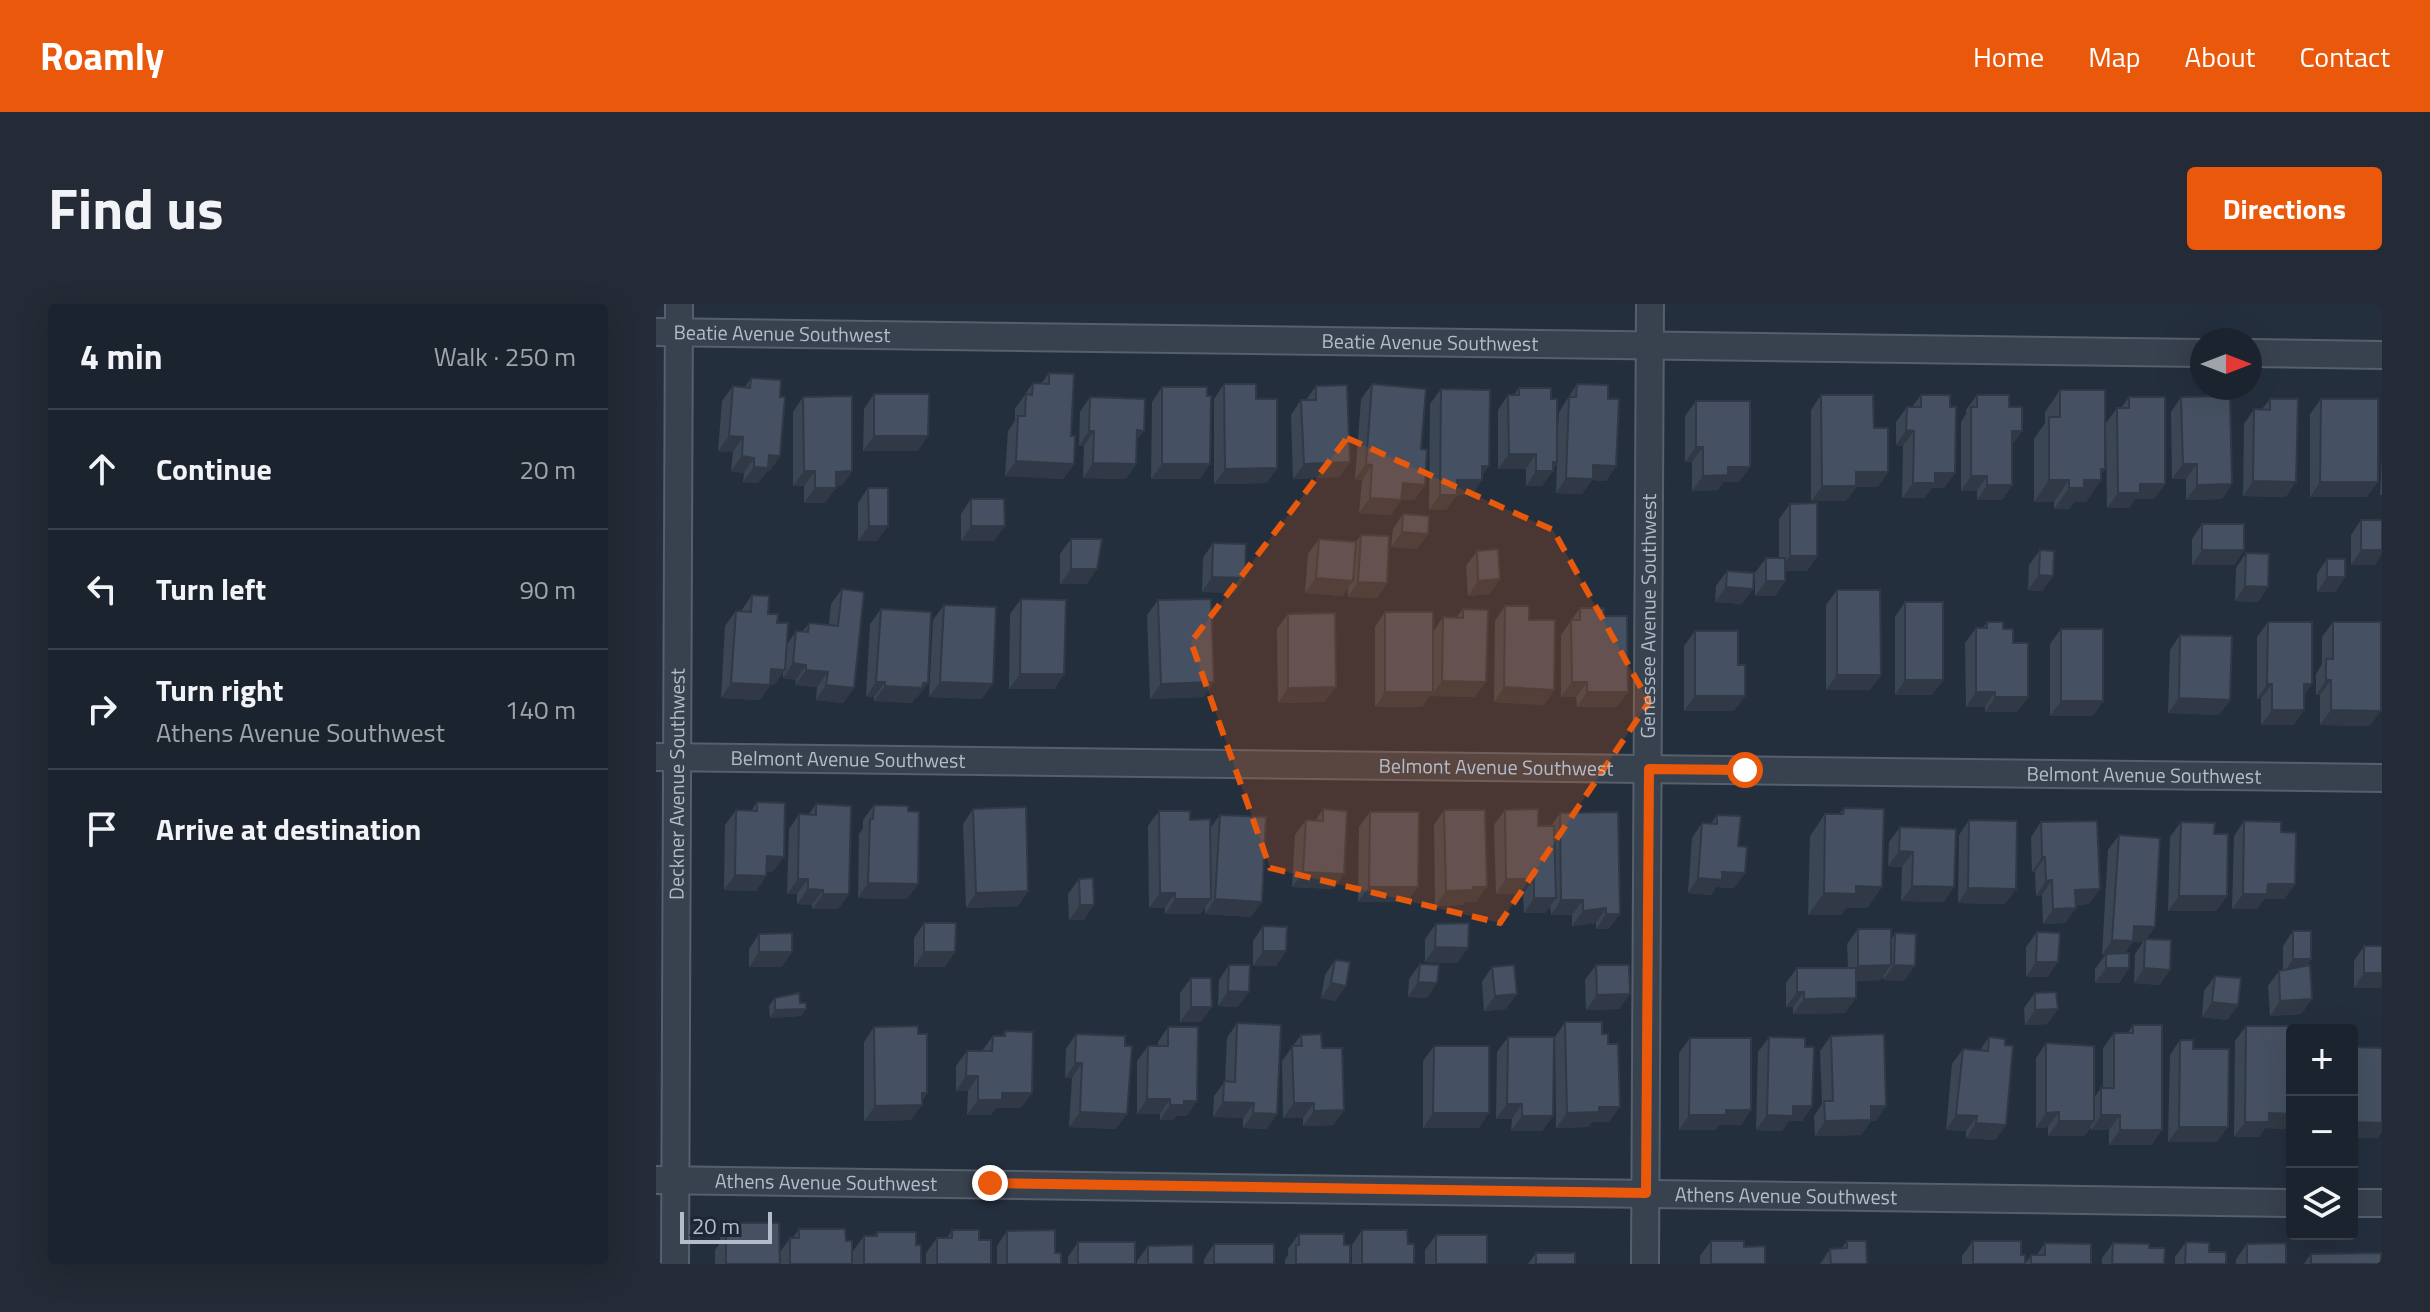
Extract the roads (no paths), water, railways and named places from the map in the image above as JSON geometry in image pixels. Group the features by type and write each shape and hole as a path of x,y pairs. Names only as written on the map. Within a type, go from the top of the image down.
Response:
{"street":[{"name":"Deckner Avenue Southwest","path":"675,1264 665,1180 667,332 679,304"},
{"name":"Genessee Avenue Southwest","path":"1645,1264 1650,304"},
{"name":"Beatie Avenue Southwest","path":"667,332 2190,353"},
{"path":"2262,353 2382,355"},
{"name":"Belmont Avenue Southwest","path":"666,757 2382,778"},
{"name":"Athens Avenue Southwest","path":"665,1180 2286,1203"},
{"path":"2358,1203 2382,1203"}]}
